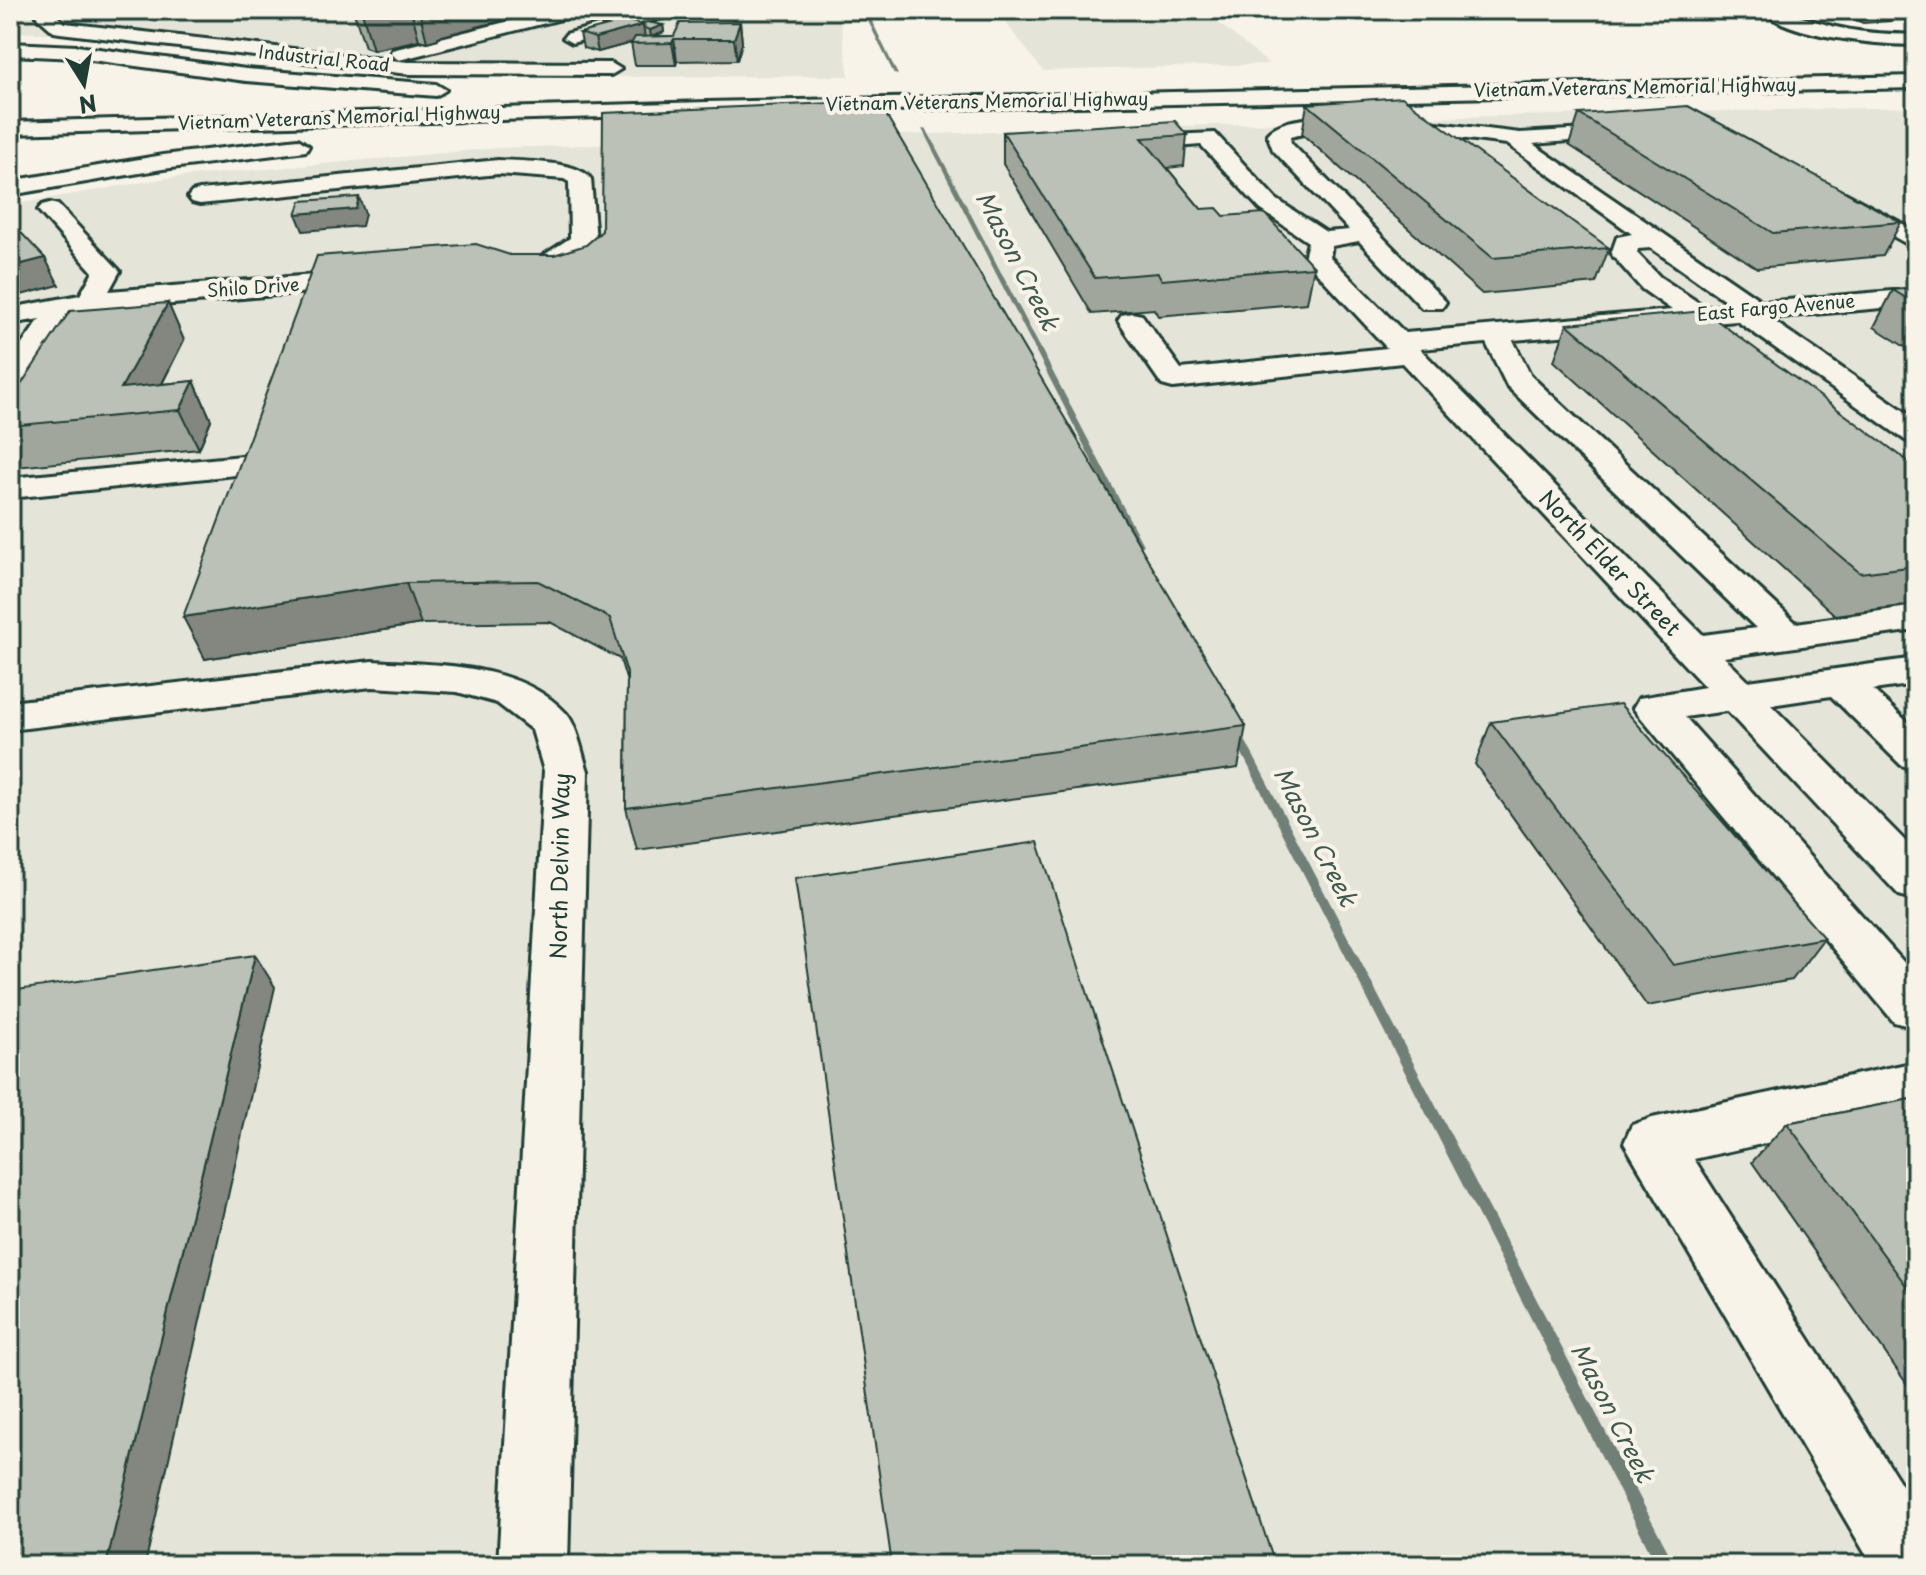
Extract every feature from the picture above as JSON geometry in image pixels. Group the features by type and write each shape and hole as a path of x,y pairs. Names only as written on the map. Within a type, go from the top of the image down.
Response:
{"main road":[{"path":"280,54 324,40 381,48 575,10"},
{"path":"493,70 506,60 543,47 670,10"},
{"path":"1770,10 1836,35 1882,41 1916,40"},
{"name":"Industrial Road","path":"73,11 35,14 60,28 363,64 493,70 611,69"},
{"path":"363,64 381,48"},
{"path":"10,49 77,52 260,76 449,91"},
{"name":"Vietnam Veterans Memorial Highway","path":"10,110 1916,70"},
{"name":"Vietnam Veterans Memorial Highway","path":"10,128 707,108 1916,82"},
{"path":"591,91 959,89"},
{"path":"384,139 530,132 707,108"},
{"path":"1432,302 1281,145 1278,134 1302,126 1424,124 1520,139 1658,129"},
{"path":"1111,145 1207,138 1268,204 1321,240 1369,236"},
{"path":"1520,139 1518,144 1657,240 1916,433"},
{"path":"10,188 163,162 326,144"},
{"path":"200,197 498,167 569,173 580,179 583,241 544,266 484,270"},
{"path":"1825,189 1916,241"},
{"path":"10,383 44,333 76,312 107,271 50,210"},
{"name":"North Elder Street","path":"1321,240 1317,258 1916,882"},
{"path":"1657,240 1626,242 1624,254 1651,283 1698,315"},
{"path":"276,314 280,267 287,261 302,258"},
{"name":"Shilo Drive","path":"13,320 277,286 349,268 393,277"},
{"name":"East Fargo Avenue","path":"1132,321 1173,379 1495,333 1916,297"},
{"path":"1495,333 1518,380 1786,635"},
{"path":"1469,417 1549,409"},
{"path":"10,488 253,465"},
{"path":"1557,507 1641,498"},
{"path":"1693,649 1916,618"},
{"path":"1916,671 1654,708 1912,1007 1916,1007"},
{"name":"North Delvin Way","path":"10,716 372,674 457,679 511,693 551,723 566,771 533,1565"},
{"path":"1839,681 1916,755"},
{"path":"1912,1565 1652,1143 1916,1086"}],"shaded area":[{"path":"10,10 867,10 839,12 849,76 493,77 324,68 94,35 10,32"},
{"path":"996,10 1319,10 1210,16 1269,64 1043,71"},
{"path":"1916,107 1916,1565 10,1565 10,205 167,178 498,148 1457,117"}],"building":[{"path":"622,19 643,25 595,38 580,33 608,26 601,24"},
{"path":"740,22 734,39 674,39 672,43 631,44 635,37 674,36 680,23"},
{"path":"640,24 663,25 650,30"},
{"path":"1402,97 1609,248 1493,258 1307,104"},
{"path":"878,101 1246,726 626,808 627,673 610,618 538,581 406,583 183,617 317,256 476,244 510,255 554,255 586,245 602,231 603,113"},
{"path":"1688,106 1901,222 1773,233 1579,114"},
{"path":"1175,121 1187,135 1142,138 1201,209 1217,208 1224,216 1264,213 1314,267 1162,280 1158,273 1095,278 1003,132"},
{"path":"359,197 356,209 296,214 301,201"},
{"path":"10,221 45,258 10,267"},
{"path":"1916,288 1916,304 1893,290"},
{"path":"168,303 121,388 194,381 180,410 10,426 10,401 70,311"},
{"path":"1704,311 1916,467 1916,566 1860,573 1567,324"},
{"path":"1620,704 1824,938 1673,965 1491,722"},
{"path":"1038,842 1275,1565 892,1565 795,878"},
{"path":"255,955 106,1565 10,1565 10,991"},
{"path":"1916,1098 1916,1299 1787,1123"}],"waterway":[{"name":"Mason Creek","path":"877,10 867,15 896,74"},
{"name":"Mason Creek","path":"924,130 1139,545"},
{"name":"Mason Creek","path":"1237,734 1666,1565"}]}
